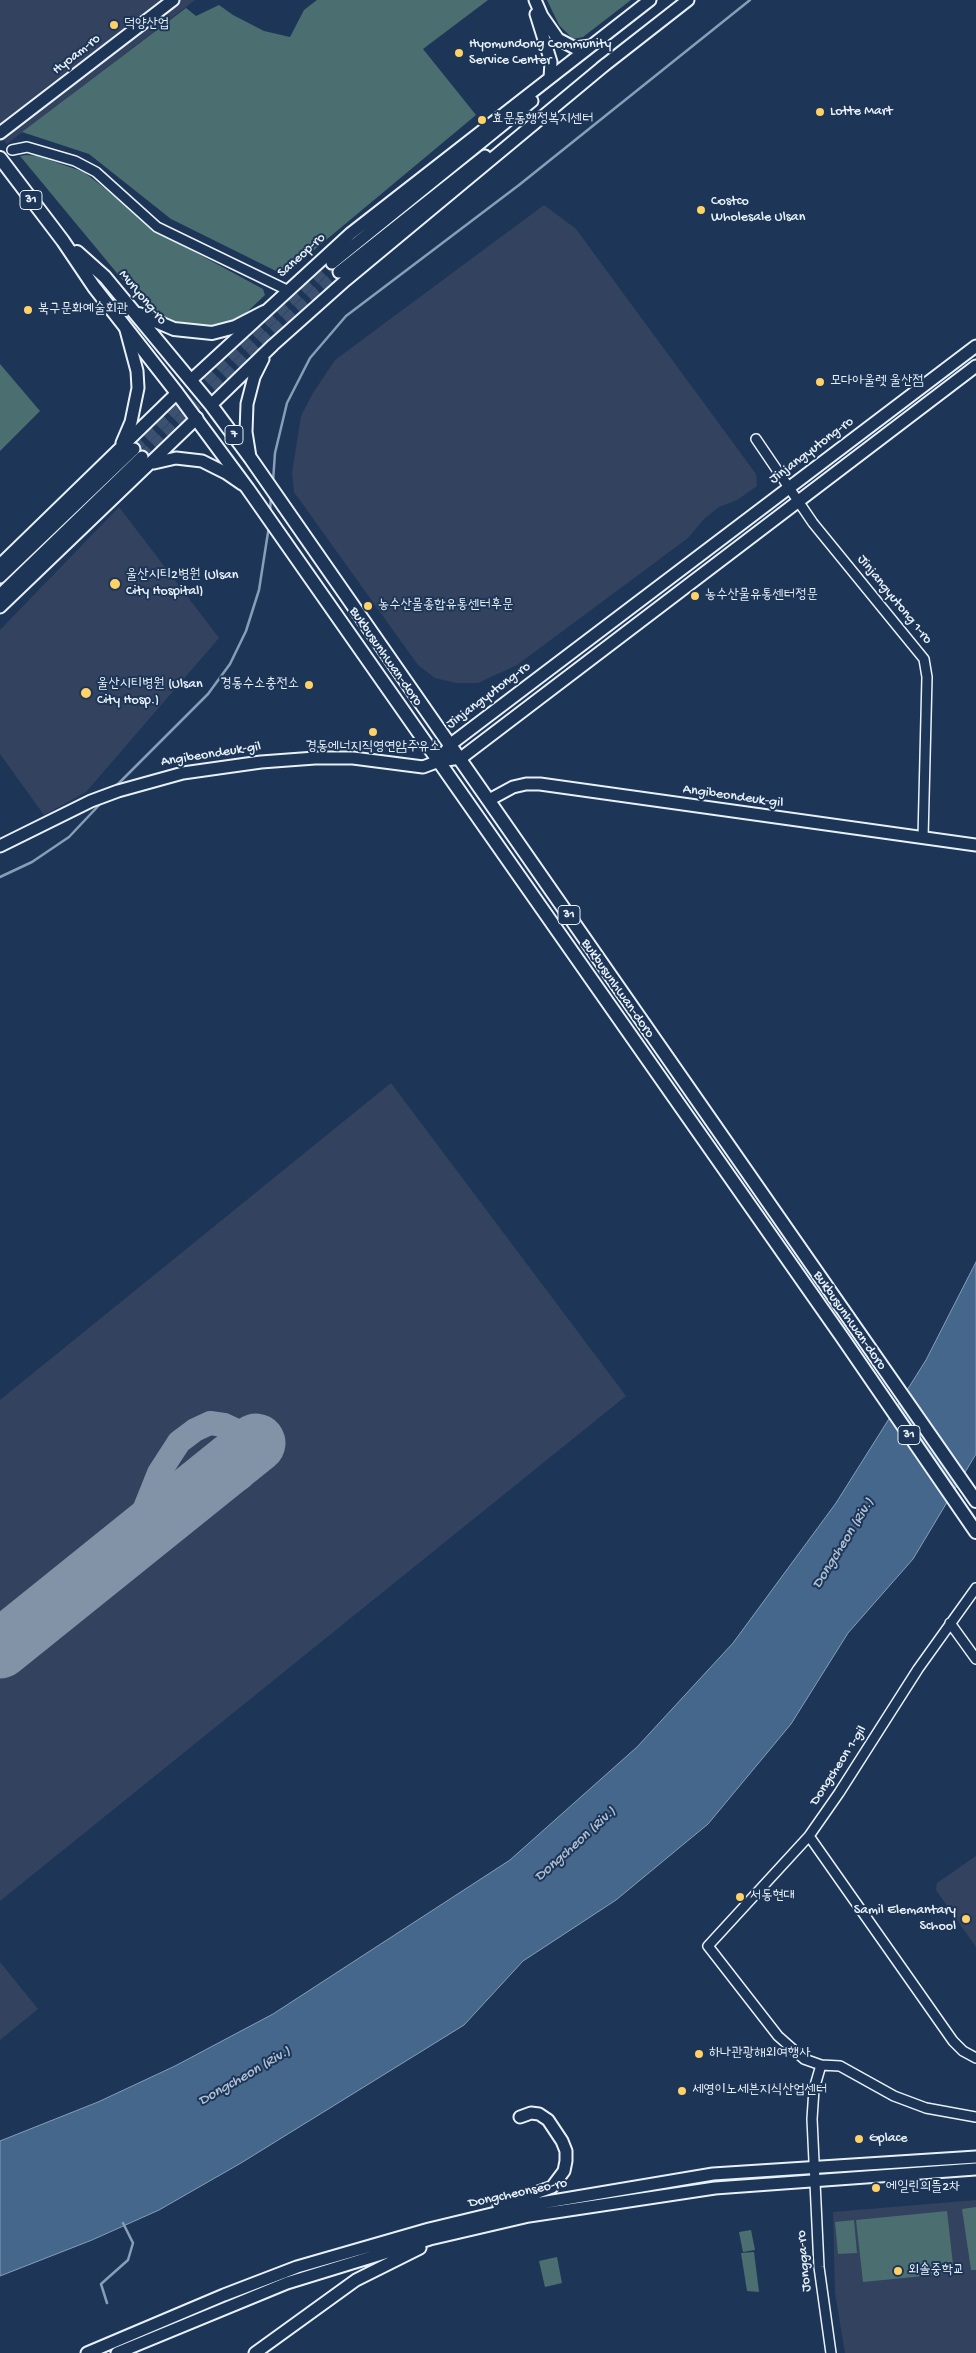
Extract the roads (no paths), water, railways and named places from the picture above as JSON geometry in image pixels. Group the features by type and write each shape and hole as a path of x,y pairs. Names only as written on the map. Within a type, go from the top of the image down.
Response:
{"main road":[{"name":"Hyoam-ro","path":"0,134 173,0"},
{"path":"534,0 546,23 558,39 575,48 592,45"},
{"path":"534,0 551,62 550,78"},
{"name":"Saneop-ro","path":"0,565 286,290 397,196 650,0"},
{"name":"Saneop-ro","path":"661,0 410,197 336,267 410,214 688,0"},
{"name":"Saneop-ro","path":"0,607 273,345 358,269 606,64"},
{"name":"Muryong-ro","path":"0,158 64,241 94,287 177,393"},
{"name":"Muryong-ro","path":"64,241 105,278 191,380"},
{"path":"131,309 148,319 166,326 199,333 212,333 235,328 264,312"},
{"path":"116,453 131,422 138,388 137,371 125,326"},
{"path":"253,463 246,432 247,404 254,377 273,345"},
{"name":"Jinjangyutong-ro","path":"439,761 450,744 976,346"},
{"path":"439,761 461,758 976,366"},
{"name":"Bukbusunhwan-doro","path":"191,380 285,507 461,758 976,1501"},
{"name":"Bukbusunhwan-doro","path":"177,393 284,539 842,1337 976,1532"},
{"path":"0,577 138,453 0,595"},
{"path":"144,470 165,459 190,458 213,465 251,493"},
{"name":"Angibeondeuk-gil","path":"0,846 72,809 146,782 220,767 292,759 352,758 423,767 439,761"},
{"name":"Angibeondeuk-gil","path":"490,800 513,787 526,784 540,784 976,845"},
{"path":"429,2229 544,2191 558,2180 566,2161 566,2152 562,2141 548,2120 539,2114 520,2117"},
{"name":"Dongcheonseo-ro","path":"88,2353 224,2295 297,2267 429,2229 529,2206 713,2174 976,2157"},
{"name":"Dongcheonseo-ro","path":"116,2353 287,2283 430,2239 529,2216 714,2188 976,2170"},
{"path":"255,2353 356,2280 403,2256 465,2231"}],"street":[{"path":"12,150 27,147 75,161 96,172 158,227 286,290"},
{"name":"Jinjangyutong 1-ro","path":"756,439 813,523 924,659 927,677 923,838"},
{"name":"Dongcheon 1-gil","path":"821,2065 804,2059 778,2036 708,1946 809,1836 950,1622 976,1588"},
{"path":"950,1622 976,1659"},
{"path":"809,1836 953,2041 964,2051 976,2058"},
{"path":"821,2065 840,2066 894,2096 926,2108 976,2117"},
{"name":"Jongga-ro","path":"821,2065 812,2104 819,2267 830,2353"}],"water":[{"name":"Dongcheon (Riv.)","path":"976,1262 976,1454 913,1559 848,1633 791,1724 708,1824 616,1900 523,1961 464,2025 241,2163 159,2210 92,2240 0,2276 0,2141 98,2102 175,2066 273,2014 510,1860 637,1747 733,1643 836,1503 926,1360"}],"waterway":[{"path":"273,481 275,453 287,403 310,358 346,316 519,185 750,0"},
{"path":"270,511 271,496"},
{"path":"116,786 208,694 230,664 246,631 259,590 269,526"},
{"path":"0,877 32,862 69,837 102,802"},
{"path":"107,2303 101,2284 128,2260 133,2243 123,2223"}],"tunnel":[{"path":"134,449 259,329 332,263"},
{"path":"142,457 267,337 339,272"}],"place":[{"name":"덕양산업","path":"114,25"},
{"name":"Hyomundong Community Service Center","path":"459,53"},
{"name":"Lotte Mart","path":"820,112"},
{"name":"효문동행정복지센터","path":"482,120"},
{"name":"Costco Wholesale Ulsan","path":"701,210"},
{"name":"북구문화예술회관","path":"28,310"},
{"name":"모다아울렛 울산점","path":"820,382"},
{"name":"울산시티2병원 (Ulsan City Hospital)","path":"115,584"},
{"name":"농수산물유통센터정문","path":"695,596"},
{"name":"농수산물종합유통센터후문","path":"368,606"},
{"name":"경동수소충전소","path":"309,685"},
{"name":"울산시티병원 (Ulsan City Hosp.)","path":"86,693"},
{"name":"경동에너지직영연암주유소","path":"373,732"},
{"name":"서동현대","path":"740,1897"},
{"name":"Samil Elemantary School","path":"966,1919"},
{"name":"하나관광해외여행사","path":"699,2054"},
{"name":"세영이노세븐지식산업센터","path":"682,2091"},
{"name":"Gplace","path":"859,2139"},
{"name":"에일린의뜰2차","path":"876,2188"},
{"name":"외솔중학교","path":"898,2271"}]}
